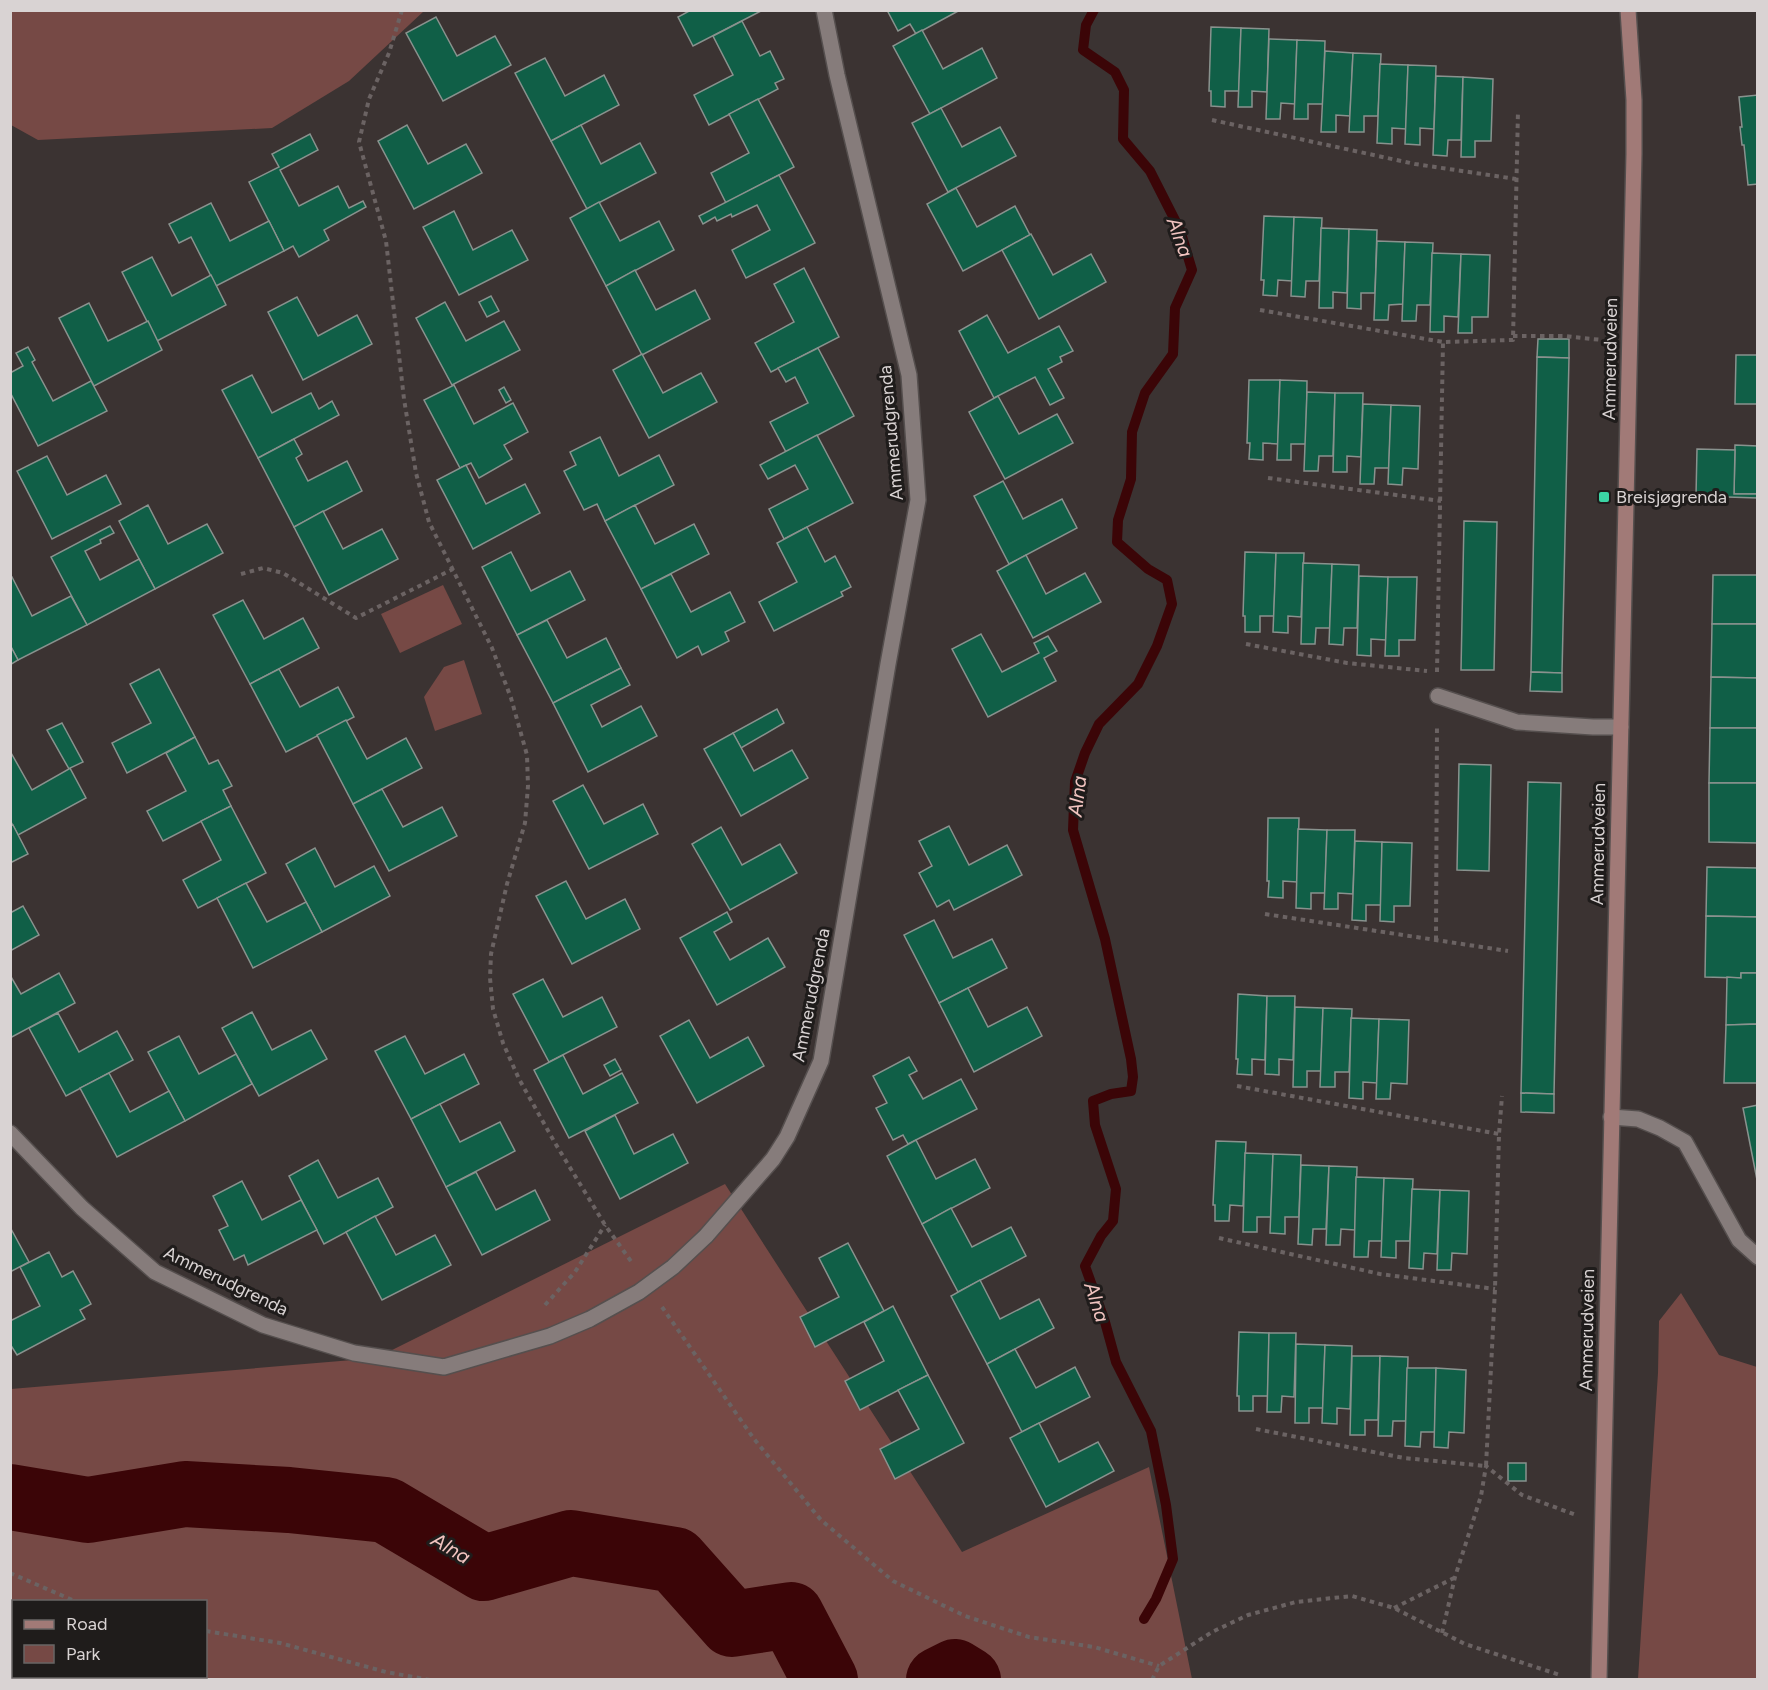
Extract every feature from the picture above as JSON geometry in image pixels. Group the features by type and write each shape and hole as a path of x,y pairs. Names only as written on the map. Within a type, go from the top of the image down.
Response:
{"street":[{"name":"Ammerudgrenda","path":"10,1132 82,1208 155,1272 262,1325 354,1353 444,1367 549,1336 590,1319 639,1292 672,1267 706,1236 773,1159 787,1137 820,1061 918,500 909,375 837,75 824,10"},
{"name":"Ammerudveien","path":"1599,1680 1634,154 1628,10"},
{"path":"1438,696 1517,722 1621,727"},
{"path":"1611,1117 1638,1119 1685,1142 1739,1240 1758,1257"}],"path":[{"path":"402,10 389,53 369,99 359,142 386,241 404,399 416,473 429,522 492,648 511,698 526,755 528,786 525,823 507,884 491,954 490,978 493,1009 503,1043 519,1079 555,1143 636,1269"},
{"path":"1260,310 1443,342 1513,340 1518,111"},
{"path":"1212,120 1415,164 1516,179"},
{"path":"1513,336 1564,336 1602,340"},
{"path":"1436,940 1437,671 1443,342"},
{"path":"1268,478 1441,501"},
{"path":"241,574 263,568 283,573 356,618 453,569"},
{"path":"1246,644 1347,663 1437,671"},
{"path":"1265,914 1508,951"},
{"path":"1237,1086 1499,1134"},
{"path":"1442,1633 1455,1577 1481,1496 1486,1466 1502,1096"},
{"path":"545,1305 575,1272 605,1224"},
{"path":"1219,1238 1380,1274 1495,1289"},
{"path":"661,1305 754,1439 821,1520 893,1581 965,1617 1029,1637 1094,1647 1160,1666"},
{"path":"1256,1429 1404,1458 1486,1466 1522,1495 1576,1515"},
{"path":"10,1573 72,1600"},
{"path":"1394,1608 1455,1577"},
{"path":"1152,1680 1160,1666 1212,1632 1248,1615 1296,1602 1352,1596 1394,1608 1465,1644 1560,1675"},
{"path":"207,1631 280,1643 386,1672 430,1680"}],"green space":[{"path":"11,10 424,11 349,81 272,128 38,140 11,125"},
{"path":"443,585 462,624 400,653 381,614"},
{"path":"464,660 482,714 435,731 424,697 444,667"},
{"path":"725,1184 962,1552 1149,1467 1192,1679 11,1680 11,1389 376,1358"},
{"path":"1681,1293 1719,1355 1757,1367 1757,1679 1638,1679 1658,1373 1659,1321"}],"building":[{"path":"691,10 761,11 693,46 678,17"},
{"path":"887,10 960,10 916,34 910,24 898,31"},
{"path":"436,17 457,56 495,36 511,65 443,101 406,33"},
{"path":"742,21 760,56 770,51 784,79 775,83 778,89 709,125 694,95 733,75 713,36"},
{"path":"1211,27 1241,28 1239,91 1225,91 1225,107 1211,106 1211,91 1209,91"},
{"path":"1241,28 1269,29 1267,92 1252,91 1252,107 1238,107"},
{"path":"922,30 943,69 982,48 997,78 930,114 893,46"},
{"path":"1269,39 1297,40 1295,104 1281,103 1280,119 1266,119"},
{"path":"1297,40 1325,41 1323,104 1308,104 1308,119 1294,119"},
{"path":"1325,51 1353,53 1350,116 1336,115 1336,132 1321,132"},
{"path":"1353,53 1381,54 1378,116 1364,116 1364,132 1349,132"},
{"path":"545,58 565,96 604,75 619,105 551,141 515,73"},
{"path":"1380,64 1408,65 1406,129 1392,128 1392,144 1377,143"},
{"path":"1408,65 1436,66 1434,129 1420,128 1420,145 1405,144"},
{"path":"1436,76 1463,77 1461,140 1448,140 1447,156 1433,155"},
{"path":"1463,77 1493,79 1491,141 1475,141 1475,157 1461,157"},
{"path":"1758,95 1758,184 1748,185 1740,127 1742,127 1739,97"},
{"path":"758,99 794,167 726,203 711,173 749,153 729,114"},
{"path":"941,108 962,147 1000,127 1016,156 948,192 912,123"},
{"path":"407,125 428,164 466,144 482,173 414,209 378,141"},
{"path":"581,125 601,164 640,143 656,173 587,209 551,141"},
{"path":"310,134 318,150 280,170 299,206 338,186 349,208 363,201 366,207 324,230 329,240 299,257 293,246 284,251 249,182 279,167 272,154"},
{"path":"779,175 815,243 746,278 732,250 770,230 757,205 732,217 731,214 717,221 715,217 703,224 699,216"},
{"path":"956,188 977,227 1015,206 1030,235 963,271 927,204"},
{"path":"599,202 620,241 659,221 674,250 606,286 570,218"},
{"path":"211,203 230,241 269,221 284,251 216,286 191,237 179,243 169,224"},
{"path":"454,211 473,250 512,230 528,260 459,295 423,227"},
{"path":"1264,216 1294,217 1292,281 1278,280 1277,296 1263,295 1264,280 1261,280"},
{"path":"1294,217 1322,218 1319,281 1306,281 1305,297 1291,296"},
{"path":"1321,228 1349,229 1347,293 1333,292 1333,308 1319,308"},
{"path":"1349,229 1377,230 1375,293 1361,293 1361,309 1347,308"},
{"path":"1031,234 1053,275 1091,254 1106,282 1039,319 1002,250"},
{"path":"1377,241 1405,242 1403,304 1389,305 1388,320 1374,320"},
{"path":"1405,242 1433,243 1430,305 1417,305 1416,321 1402,321"},
{"path":"1432,253 1461,254 1458,317 1444,316 1444,332 1430,332"},
{"path":"1461,254 1490,255 1488,317 1472,317 1472,333 1458,333"},
{"path":"152,257 172,296 211,275 226,305 157,341 122,272"},
{"path":"804,268 839,337 771,372 755,343 794,322 774,284"},
{"path":"635,270 656,310 695,290 710,319 642,355 606,286"},
{"path":"491,296 499,311 487,317 479,302"},
{"path":"297,297 318,336 357,315 372,344 303,380 268,312"},
{"path":"445,302 466,341 504,321 520,350 452,385 416,318"},
{"path":"89,303 108,341 148,321 162,350 94,386 59,318"},
{"path":"987,315 1008,353 1059,326 1073,351 1060,357 1062,362 1048,369 1064,398 1050,405 1035,377 994,398 959,331"},
{"path":"1538,339 1569,339 1569,358 1537,357"},
{"path":"28,347 35,360 32,362 53,401 91,381 107,411 38,446 10,392 10,373 23,366 16,353"},
{"path":"818,348 854,416 786,452 770,422 808,403 795,377 786,382 778,368"},
{"path":"642,354 663,393 701,373 717,402 649,438 613,370"},
{"path":"1736,355 1758,355 1758,404 1735,404"},
{"path":"1537,357 1569,358 1562,673 1531,672"},
{"path":"252,375 272,413 311,393 319,409 332,401 339,415 258,458 222,390"},
{"path":"1249,380 1280,380 1278,444 1263,443 1263,460 1249,459 1250,443 1247,443"},
{"path":"1280,380 1307,381 1306,444 1291,444 1291,460 1277,460"},
{"path":"454,385 474,424 513,403 528,432 504,445 512,459 479,478 471,463 460,468 424,400"},
{"path":"504,387 511,400 506,403 499,390"},
{"path":"1307,392 1335,393 1333,456 1319,456 1318,471 1304,471"},
{"path":"1335,393 1363,393 1361,457 1347,456 1347,472 1333,472"},
{"path":"998,396 1019,434 1057,414 1073,443 1005,479 969,412"},
{"path":"1363,404 1391,405 1389,468 1375,468 1374,484 1360,484"},
{"path":"1391,405 1420,406 1418,469 1403,468 1402,485 1388,484"},
{"path":"817,435 853,503 784,539 769,509 808,489 795,465 768,479 760,465"},
{"path":"600,437 619,476 659,455 674,485 605,521 597,504 584,510 564,471 576,465 570,452"},
{"path":"294,439 302,454 296,458 308,481 347,461 362,491 294,527 258,458"},
{"path":"1735,445 1758,446 1758,494 1734,494"},
{"path":"1697,449 1735,450 1734,494 1758,494 1758,498 1696,496"},
{"path":"47,456 67,495 106,475 121,504 52,539 17,471"},
{"path":"466,465 486,504 525,484 540,513 473,549 437,480"},
{"path":"1003,481 1023,519 1062,499 1077,528 1009,564 974,496"},
{"path":"148,505 168,544 207,524 223,553 155,589 119,521"},
{"path":"635,505 655,544 694,524 709,554 641,589 605,521"},
{"path":"323,511 343,549 382,529 398,559 329,595 294,527"},
{"path":"1464,521 1497,522 1494,670 1461,670"},
{"path":"110,526 114,533 85,551 100,580 139,559 155,589 87,625 51,557"},
{"path":"807,527 825,562 835,556 851,587 841,592 843,596 774,631 759,602 797,582 777,543"},
{"path":"511,552 531,591 570,571 585,600 517,635 482,567"},
{"path":"1245,552 1276,553 1274,616 1260,616 1260,632 1245,632 1245,616 1243,616"},
{"path":"1276,553 1304,553 1301,617 1288,616 1288,633 1273,632"},
{"path":"1026,555 1046,594 1085,573 1101,602 1033,638 997,571"},
{"path":"1303,563 1332,564 1330,628 1316,628 1315,644 1301,644"},
{"path":"1332,564 1359,565 1357,628 1344,628 1343,645 1329,644"},
{"path":"671,574 691,612 730,592 745,622 725,632 729,641 702,655 698,646 677,658 641,589"},
{"path":"1713,575 1758,575 1758,624 1712,624"},
{"path":"1359,576 1388,577 1386,640 1371,639 1371,656 1357,655"},
{"path":"12,577 32,616 71,596 87,625 18,660 10,645 10,578"},
{"path":"1388,577 1417,577 1415,640 1399,640 1399,656 1385,656"},
{"path":"243,600 264,639 303,618 319,648 250,684 213,615"},
{"path":"547,620 567,658 606,638 621,668 553,703 517,635"},
{"path":"1712,624 1758,624 1758,678 1711,677"},
{"path":"981,634 1002,672 1039,653 1034,643 1048,636 1057,651 1044,658 1056,681 988,717 952,649"},
{"path":"10,645 18,660 10,665"},
{"path":"621,668 630,685 591,705 602,727 641,706 657,736 588,772 553,703"},
{"path":"159,669 195,737 127,773 112,743 151,723 130,684"},
{"path":"279,669 300,707 338,687 354,717 286,752 250,684"},
{"path":"1531,672 1562,673 1562,692 1530,691"},
{"path":"1711,677 1758,678 1758,728 1710,728"},
{"path":"777,709 784,723 741,748 733,733"},
{"path":"346,720 367,759 406,738 422,768 353,804 317,735"},
{"path":"62,723 83,762 70,768 86,798 18,835 10,820 10,751 32,790 69,769 47,730"},
{"path":"1710,728 1758,728 1758,783 1709,783"},
{"path":"733,733 754,771 792,750 808,778 741,816 704,749"},
{"path":"195,737 209,764 218,760 232,786 223,790 231,806 163,841 147,811 186,791 166,753"},
{"path":"1459,764 1491,765 1489,871 1457,870"},
{"path":"1528,782 1561,783 1554,1094 1521,1093"},
{"path":"1709,783 1758,783 1758,843 1709,842"},
{"path":"583,785 604,824 643,804 658,834 589,869 553,801"},
{"path":"382,789 403,827 442,807 457,836 389,871 353,804"},
{"path":"231,806 266,873 198,908 183,880 221,860 201,821"},
{"path":"1268,818 1299,818 1297,882 1283,881 1283,898 1268,897"},
{"path":"13,825 28,854 10,863 10,826"},
{"path":"949,826 969,865 1007,845 1022,875 954,910 949,900 937,907 919,873 932,866 919,841"},
{"path":"721,827 742,865 780,844 797,873 730,910 692,844"},
{"path":"1298,829 1327,830 1325,893 1311,893 1311,909 1296,908"},
{"path":"1327,830 1355,830 1353,894 1338,893 1338,909 1324,909"},
{"path":"1355,841 1382,842 1381,905 1366,905 1366,921 1352,920"},
{"path":"1382,842 1412,843 1410,906 1394,906 1394,922 1380,921"},
{"path":"315,848 335,887 374,866 390,896 322,932 286,864"},
{"path":"1707,867 1758,868 1758,917 1706,916"},
{"path":"566,881 586,919 625,899 640,929 572,964 536,896"},
{"path":"246,883 267,922 306,902 322,932 253,968 217,898"},
{"path":"23,906 39,935 10,951 10,913"},
{"path":"727,912 732,922 714,932 730,960 768,938 785,967 717,1005 680,938"},
{"path":"1706,916 1758,917 1758,973 1741,973 1741,978 1705,977"},
{"path":"934,920 953,958 992,939 1007,968 939,1003 904,935"},
{"path":"59,973 75,1003 10,1038 10,975 21,994"},
{"path":"1741,973 1758,973 1758,1024 1726,1025 1727,977 1741,978"},
{"path":"543,979 563,1017 602,997 617,1027 549,1062 513,994"},
{"path":"968,988 988,1027 1027,1007 1042,1036 974,1072 939,1003"},
{"path":"1238,994 1267,996 1265,1060 1252,1059 1252,1075 1237,1074"},
{"path":"1267,996 1295,996 1293,1060 1279,1059 1279,1075 1265,1074"},
{"path":"1295,1007 1323,1008 1321,1071 1307,1071 1307,1087 1293,1087"},
{"path":"1323,1008 1352,1009 1349,1072 1335,1072 1335,1087 1320,1087"},
{"path":"252,1012 272,1050 311,1030 327,1059 259,1096 222,1028"},
{"path":"58,1013 79,1052 117,1031 133,1060 66,1096 29,1028"},
{"path":"1351,1018 1379,1019 1377,1083 1363,1082 1363,1099 1349,1098"},
{"path":"1379,1019 1409,1020 1407,1084 1391,1083 1390,1099 1376,1099"},
{"path":"689,1020 710,1058 748,1037 764,1066 697,1103 660,1036"},
{"path":"1758,1024 1758,1083 1724,1083 1726,1025"},
{"path":"179,1036 199,1074 236,1054 252,1084 185,1121 148,1052"},
{"path":"405,1036 425,1074 464,1054 479,1084 411,1119 375,1051"},
{"path":"563,1055 583,1094 622,1073 638,1103 569,1138 534,1070"},
{"path":"909,1057 917,1071 909,1075 923,1099 961,1079 977,1109 908,1144 903,1135 893,1140 876,1108 887,1103 873,1076"},
{"path":"615,1059 621,1070 610,1076 604,1065"},
{"path":"109,1073 130,1112 169,1091 185,1121 117,1157 80,1088"},
{"path":"1521,1093 1554,1094 1554,1113 1521,1112"},
{"path":"440,1104 460,1142 500,1122 515,1151 446,1187 411,1119"},
{"path":"1758,1105 1758,1185 1743,1108"},
{"path":"615,1115 634,1154 673,1134 688,1163 620,1199 585,1131"},
{"path":"916,1140 936,1179 975,1159 990,1188 922,1224 887,1156"},
{"path":"1216,1141 1246,1142 1243,1206 1230,1205 1229,1221 1215,1221 1215,1205 1213,1205"},
{"path":"1245,1153 1273,1154 1271,1217 1257,1217 1257,1232 1243,1232"},
{"path":"1273,1154 1301,1155 1299,1217 1285,1217 1285,1234 1270,1233"},
{"path":"318,1160 338,1198 378,1178 393,1207 324,1244 289,1176"},
{"path":"1301,1165 1329,1166 1326,1229 1313,1229 1312,1245 1298,1244"},
{"path":"1329,1166 1357,1167 1355,1230 1341,1229 1340,1245 1326,1245"},
{"path":"476,1172 496,1210 535,1190 550,1220 482,1255 446,1187"},
{"path":"1356,1177 1384,1178 1382,1241 1369,1241 1368,1257 1354,1257"},
{"path":"1384,1178 1413,1179 1410,1241 1396,1241 1396,1258 1381,1257"},
{"path":"242,1181 262,1220 301,1200 317,1230 248,1265 244,1255 234,1260 219,1230 228,1226 213,1196"},
{"path":"1412,1189 1440,1190 1437,1254 1424,1253 1423,1269 1409,1268"},
{"path":"1440,1190 1469,1191 1467,1254 1452,1253 1451,1270 1437,1270"},
{"path":"951,1208 972,1247 1011,1227 1026,1256 958,1292 922,1224"},
{"path":"375,1216 396,1255 435,1235 451,1265 382,1300 346,1232"},
{"path":"10,1227 29,1262 10,1272"},
{"path":"848,1243 884,1311 815,1347 800,1317 839,1297 819,1258"},
{"path":"49,1252 62,1277 73,1271 91,1304 80,1310 85,1319 17,1355 10,1344 10,1321 40,1306 20,1267"},
{"path":"980,1280 1000,1319 1039,1299 1054,1328 987,1364 951,1296"},
{"path":"893,1306 928,1375 860,1410 845,1381 884,1361 864,1322"},
{"path":"1239,1332 1269,1333 1268,1396 1253,1396 1253,1411 1239,1411 1239,1396 1237,1396"},
{"path":"1269,1333 1296,1333 1294,1397 1282,1396 1281,1412 1267,1412"},
{"path":"1296,1344 1325,1345 1323,1408 1309,1408 1309,1423 1295,1423"},
{"path":"1325,1345 1352,1346 1350,1409 1337,1408 1337,1424 1322,1423"},
{"path":"1015,1349 1036,1388 1075,1367 1090,1397 1022,1432 987,1364"},
{"path":"1352,1356 1380,1356 1378,1420 1365,1420 1365,1435 1350,1435"},
{"path":"1380,1356 1408,1357 1406,1421 1393,1421 1392,1436 1378,1436"},
{"path":"1407,1368 1436,1368 1435,1432 1421,1432 1420,1447 1405,1446"},
{"path":"1436,1368 1466,1370 1464,1433 1449,1432 1448,1448 1434,1447"},
{"path":"928,1375 964,1443 895,1479 880,1449 919,1429 898,1390"},
{"path":"1039,1423 1059,1462 1098,1442 1114,1471 1046,1507 1010,1438"},
{"path":"1508,1463 1526,1463 1526,1481 1508,1481"}],"waterway":[{"name":"Alna","path":"1094,10 1086,25 1083,50 1115,72 1124,90 1123,139 1150,171 1180,230 1192,270 1175,308 1173,354 1145,393 1132,432 1131,479 1118,520 1117,542 1148,569 1167,580 1172,604 1157,646 1138,684 1099,724 1085,753 1075,782 1073,830 1105,939 1133,1077 1131,1091 1111,1094 1093,1101 1095,1125 1116,1189 1113,1221 1101,1236 1085,1266 1105,1322 1116,1362 1151,1431 1166,1505 1173,1559 1156,1599 1144,1619"},
{"name":"Alna","path":"10,1497 88,1510 185,1494 289,1500 386,1510 484,1568 571,1543 675,1560 732,1624 791,1615 825,1680"},
{"name":"Alna","path":"939,1680 955,1672 968,1680"}],"place":[{"name":"Breisjøgrenda","path":"1604,497"}]}
